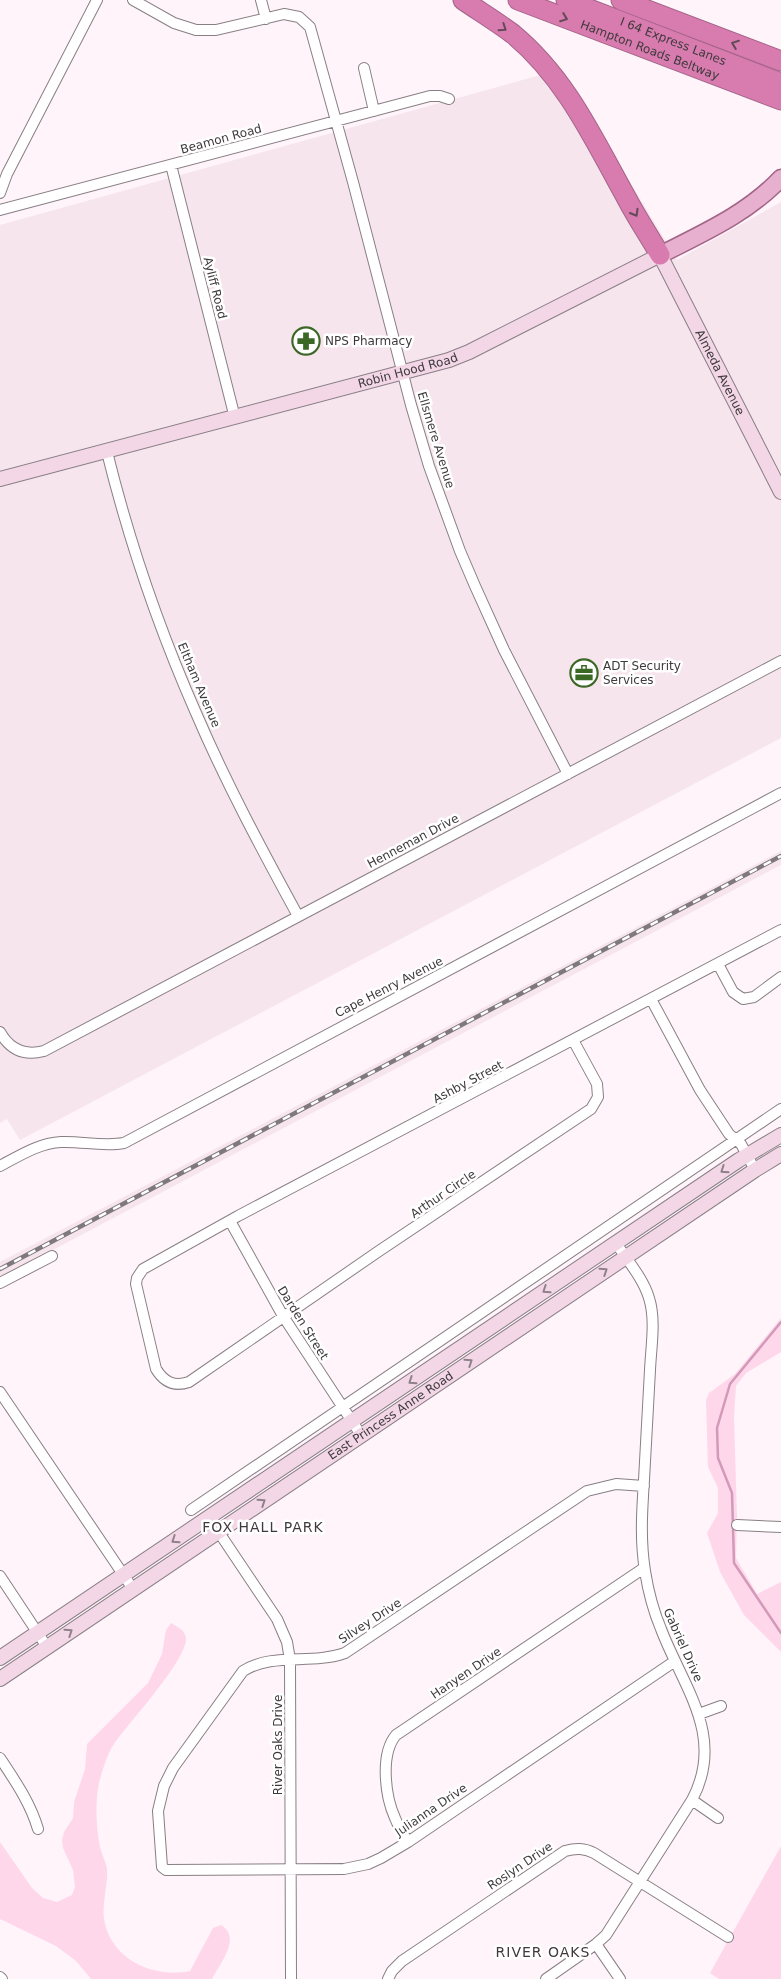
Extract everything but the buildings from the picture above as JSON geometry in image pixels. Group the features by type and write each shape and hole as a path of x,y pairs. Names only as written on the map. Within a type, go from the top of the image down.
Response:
{"highway":[{"path":"462,0 513,34 537,57 559,83 590,130 660,255"},
{"name":"Hampton Roads Beltway","path":"518,0 781,100"},
{"name":"I 64 Express Lanes","path":"566,0 781,82"},
{"path":"621,0 781,61"}],"main road":[{"name":"Robin Hood Road","path":"0,479 403,374 449,360 469,352 736,216 775,187 781,178"},
{"name":"Almeda Avenue","path":"660,255 781,492"},
{"name":"East Princess Anne Road","path":"0,1658 616,1242 747,1155 781,1135"},
{"name":"East Princess Anne Road","path":"0,1678 781,1154"}],"street":[{"path":"0,193 7,174 97,0"},
{"name":"Ellsmere Avenue","path":"133,0 174,23 196,30 216,30 284,14 299,17 310,27 429,466 460,550 504,650 568,774"},
{"path":"261,0 266,19"},
{"path":"364,68 374,111"},
{"name":"Beamon Road","path":"0,210 430,96 440,96 449,99"},
{"name":"Ayliff Road","path":"171,165 236,418"},
{"name":"Eltham Avenue","path":"107,452 144,581 195,713 246,821 298,916"},
{"name":"Henneman Drive","path":"0,1032 9,1045 20,1052 28,1054 44,1051 781,661"},
{"name":"Cape Henry Avenue","path":"0,1166 33,1149 60,1142 106,1145 124,1143 781,792"},
{"name":"Ashby Street","path":"245,1343 189,1382 170,1383 160,1376 156,1368 136,1284 137,1278 143,1269 230,1221 781,930"},
{"path":"718,964 733,992 743,999 754,997 781,977"},
{"path":"651,999 700,1090 729,1134 736,1139 755,1170"},
{"name":"Arthur Circle","path":"245,1343 592,1109 598,1098 597,1084 573,1040"},
{"path":"191,1510 781,1109"},
{"name":"Darden Street","path":"230,1221 283,1316 361,1435"},
{"name":"Gabriel Drive","path":"546,1979 596,1944 613,1926 692,1800 698,1789 705,1760 706,1747 699,1714 661,1630 644,1568 642,1538 651,1308 644,1287 616,1242"},
{"path":"0,1283 52,1256"},
{"path":"0,1392 133,1589"},
{"name":"Silvey Drive","path":"166,1870 161,1863 158,1811 164,1786 171,1772 244,1671 261,1662 321,1660 356,1647 587,1491 607,1485 644,1486"},
{"path":"737,1525 781,1527"},
{"name":"River Oaks Drive","path":"218,1531 277,1619 287,1642 290,1660 291,1979"},
{"name":"Hanyen Drive","path":"408,1842 394,1817 387,1791 387,1750 396,1735 644,1568"},
{"path":"0,1576 47,1647"},
{"name":"Julianna Drive","path":"166,1870 291,1870 355,1867 381,1858 408,1842 675,1661"},
{"path":"699,1714 721,1706"},
{"path":"0,1758 32,1809 38,1829"},
{"path":"692,1800 718,1818"},
{"name":"Roslyn Drive","path":"388,1979 392,1971 402,1961 565,1851 574,1849 589,1851 728,1937"},
{"path":"596,1944 620,1979"}],"shaded area":[{"path":"562,69 677,260 781,202 781,738 20,1140 7,1119 0,1123 0,225"},
{"path":"781,851 781,865 0,1278 0,1262"},
{"path":"781,1318 781,1352 746,1373 736,1386 734,1417 737,1516 736,1558 757,1594 781,1582 781,1652 744,1615 720,1572 707,1533 718,1513 718,1488 708,1467 706,1400 709,1393 735,1374"},
{"path":"171,1623 184,1633 186,1638 184,1648 168,1676 111,1748 99,1783 97,1807 98,1832 100,1847 107,1869 104,1919 108,1933 124,1955 135,1963 161,1972 176,1973 190,1971 213,1928 221,1925 227,1930 230,1937 229,1944 224,1958 212,1979 91,1979 76,1961 56,1946 0,1919 0,1842 32,1888 43,1898 57,1902 72,1895 75,1887 73,1870 63,1848 62,1840 64,1832 73,1818 74,1802 85,1769 87,1744 148,1683 162,1654 166,1630"},
{"path":"781,1846 781,1979 719,1979 710,1973"}],"waterway":[{"path":"781,1322 730,1384 717,1428 718,1458 732,1493 734,1563 781,1633"}],"railway":[{"path":"0,1269 781,856"}],"place":[{"name":"NPS Pharmacy","path":"306,341"},
{"name":"ADT Security Services","path":"584,673"}],"district":[{"name":"FOX HALL PARK","path":"263,1527"},
{"name":"RIVER OAKS","path":"543,1952"}]}
